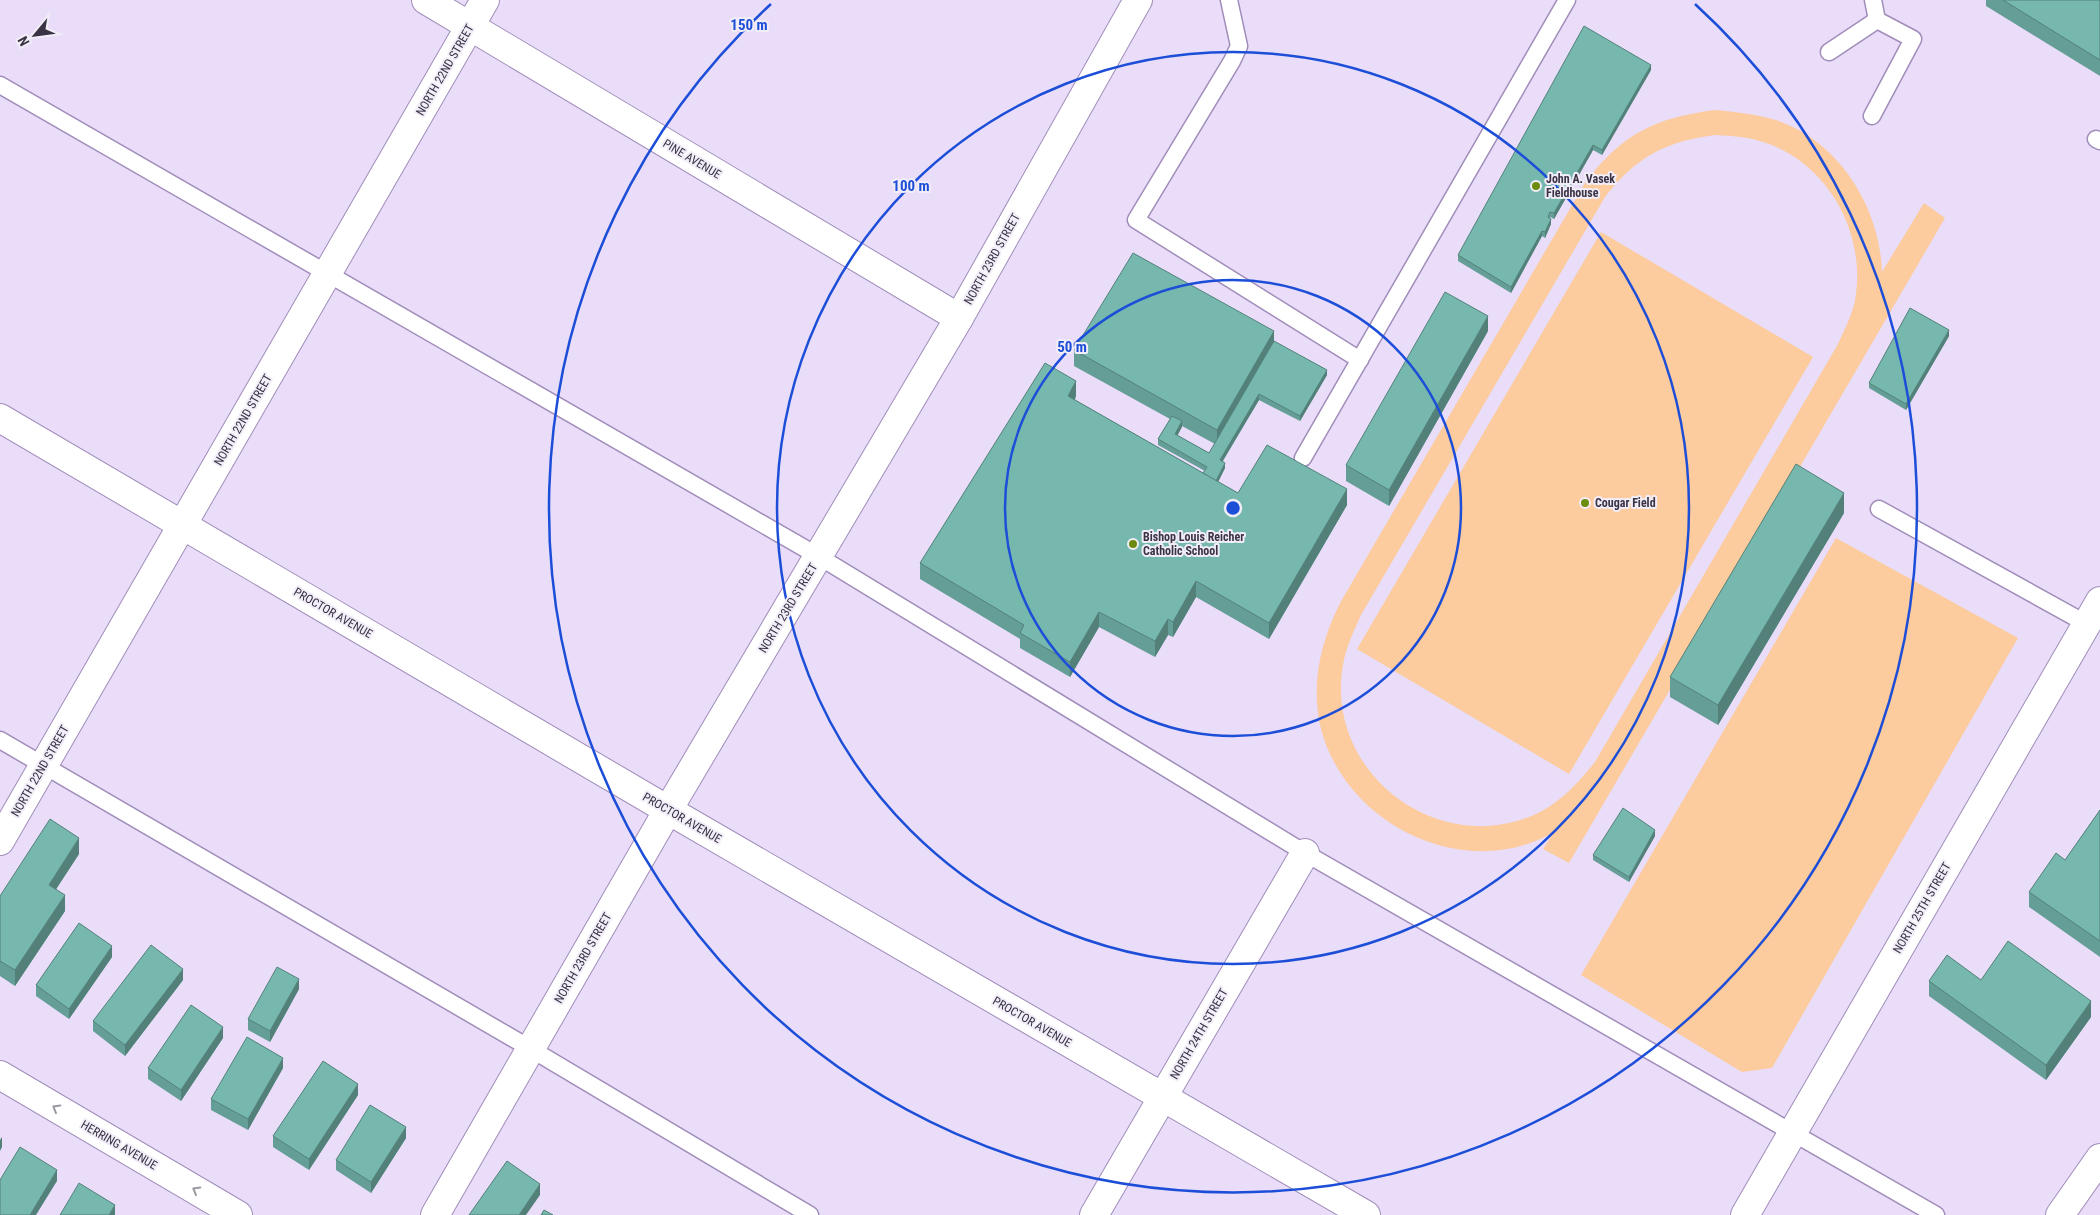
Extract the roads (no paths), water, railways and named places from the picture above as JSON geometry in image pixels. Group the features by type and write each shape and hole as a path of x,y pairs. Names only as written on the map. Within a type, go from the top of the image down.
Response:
{"street":[{"name":"PINE AVENUE","path":"426,0 959,318"},
{"name":"NORTH 22ND STREET","path":"0,841 486,0"},
{"name":"NORTH 23RD STREET","path":"435,1215 668,810 959,318 1138,0"},
{"name":"PROCTOR AVENUE","path":"0,418 668,810 1366,1215"},
{"name":"NORTH 25TH STREET","path":"1745,1215 2093,613"},
{"name":"NORTH 24TH STREET","path":"1094,1215 1305,853"},
{"name":"HERRING AVENUE","path":"0,1075 238,1215"},
{"path":"2060,1215 2100,1158"}],"lane":[{"path":"1229,0 1239,46 1232,61 1136,220 1360,360"},
{"path":"1303,458 1567,0"},
{"path":"1873,0 1877,20"},
{"path":"1829,52 1877,20"},
{"path":"1872,116 1913,39 1877,20"},
{"path":"0,85 818,556 1305,853 1936,1215"},
{"path":"1879,509 2093,613"},
{"path":"0,740 531,1049 810,1215"}],"place":[{"name":"John A. Vasek Fieldhouse","path":"1536,186"},
{"name":"Cougar Field","path":"1585,503"},
{"name":"Bishop Louis Reicher Catholic School","path":"1133,544"}]}
